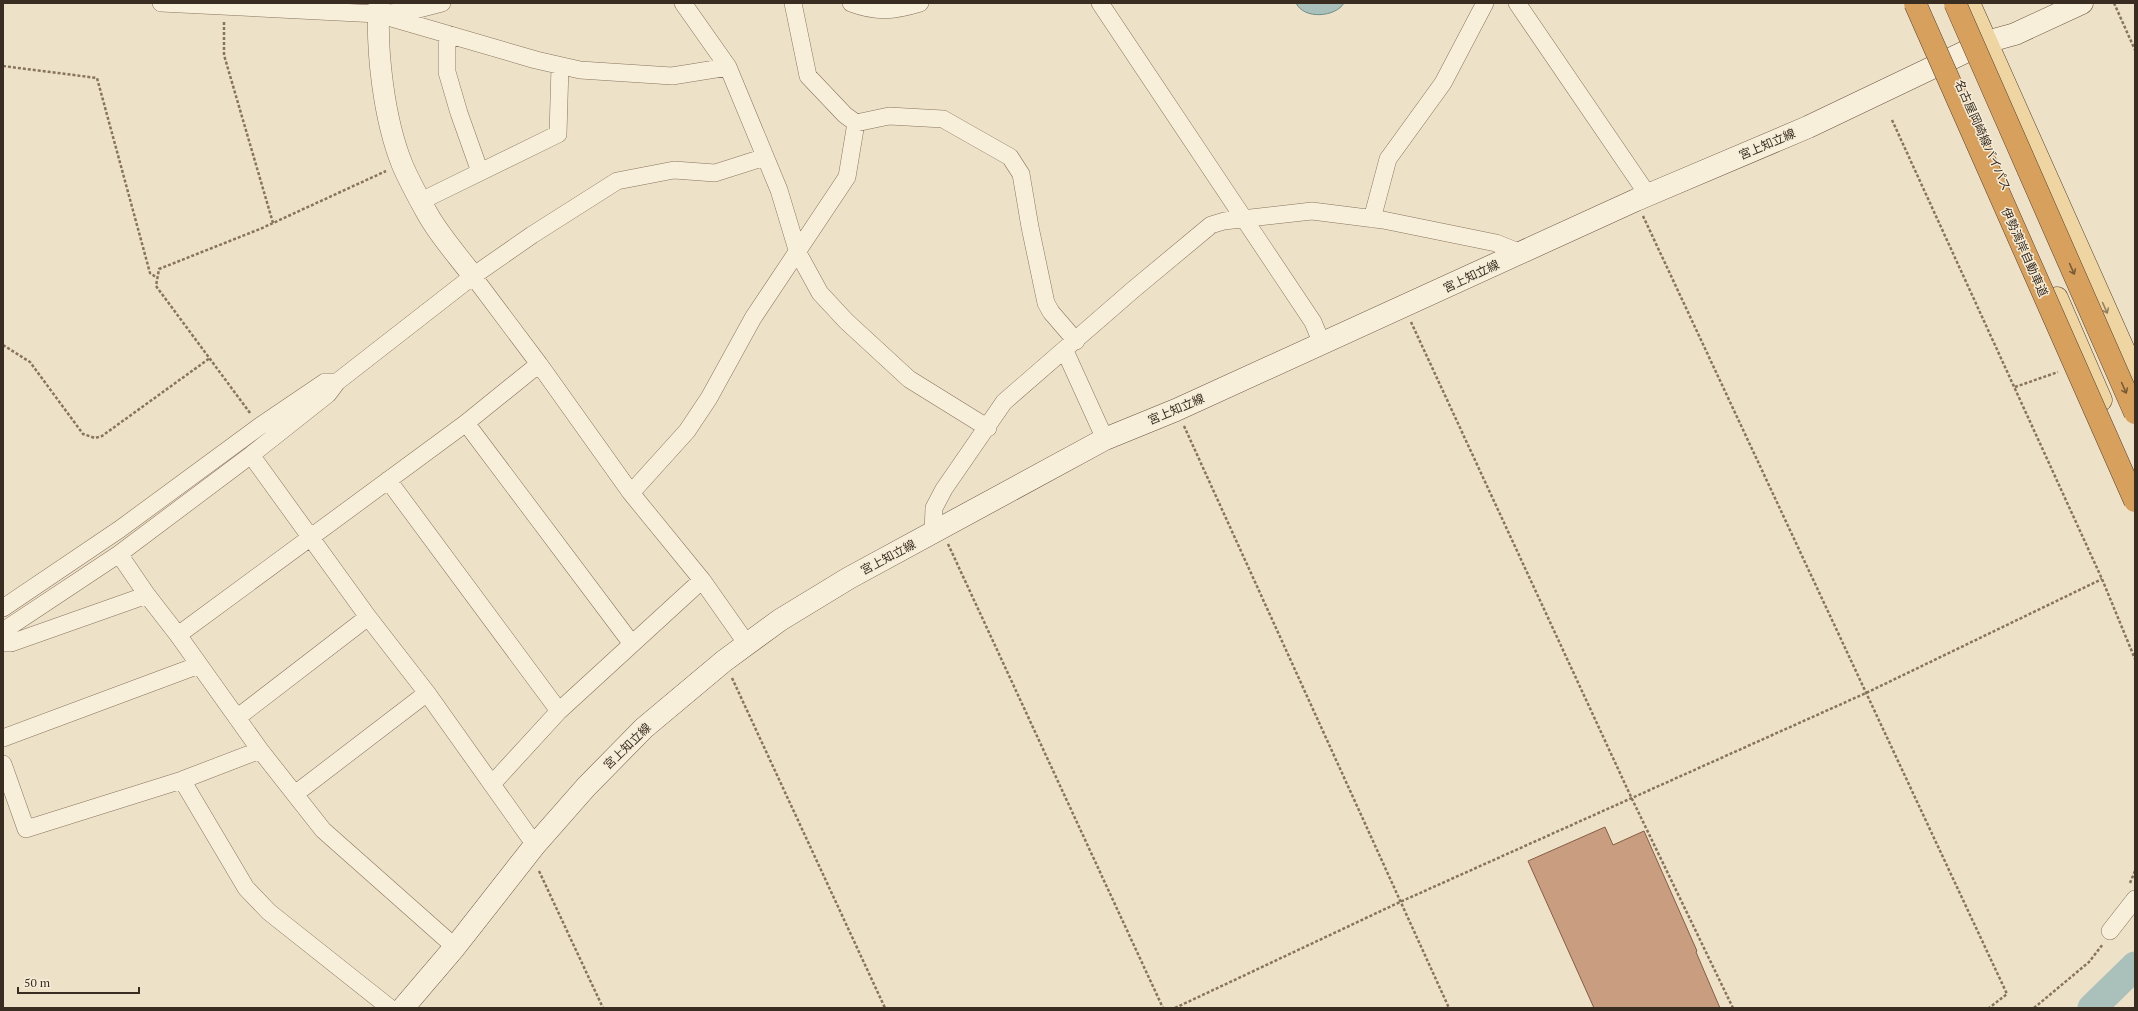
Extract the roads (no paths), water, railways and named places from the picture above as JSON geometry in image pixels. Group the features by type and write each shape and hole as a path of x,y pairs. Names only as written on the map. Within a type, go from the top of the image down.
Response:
{"highway":[{"name":"伊勢湾岸自動車道","path":"1916,3 2135,501"},
{"path":"1955,3 2135,413"}],"main road":[{"name":"名古屋岡崎線バイパス","path":"1925,3 2086,362 2135,488"},
{"path":"1969,3 2135,375"},
{"name":"宮上知立線","path":"403,1008 455,947 535,845 586,787 644,728 724,661 747,644 780,620 849,578 1105,439 1176,410 1642,197 1808,127 1949,58 1986,42 2015,34 2082,3"}],"street":[{"path":"162,3 203,6 224,5 379,8 411,11 442,3"},
{"path":"683,3 728,67 780,190 798,253 820,292 858,332 909,379 988,428"},
{"path":"793,3 808,76 845,115 856,123 889,116 943,119 1010,157 1021,174 1030,227 1046,302 1071,346 1105,439"},
{"path":"851,3 874,10 894,10 920,3"},
{"path":"1100,3 1313,322 1322,344"},
{"path":"1372,219 1388,159 1443,83 1485,3"},
{"path":"1517,3 1642,197"},
{"path":"379,8 447,34 560,66 580,70 672,76 728,67"},
{"path":"379,8 378,44 382,79 390,121 402,164 428,214 539,364 631,493 702,580 747,644"},
{"path":"447,34 447,72 459,113 480,172"},
{"path":"421,201 558,134 560,66"},
{"path":"631,493 687,431 709,398 753,318 798,253 814,225 848,177 856,123"},
{"path":"3,631 119,554 251,455 328,394 337,382 473,276 532,235 617,181 674,170 715,173 765,157"},
{"path":"937,531 934,508 944,488 988,428 1004,402 1071,346 1134,289 1211,225 1224,221 1244,220 1312,211 1372,219 1496,243 1521,253"},
{"path":"178,635 310,536 466,423 539,364"},
{"path":"3,608 120,529 260,426 325,382 337,382"},
{"path":"466,423 632,644"},
{"path":"251,455 368,617 427,693 535,845"},
{"path":"388,480 559,711"},
{"path":"119,554 146,594 238,717 260,750 323,830 455,947"},
{"path":"492,784 559,711 702,580"},
{"path":"3,643 11,643 146,594"},
{"path":"238,717 368,617"},
{"path":"3,738 199,665"},
{"path":"295,794 427,693"},
{"path":"3,764 26,829 182,780 260,750"},
{"path":"182,780 246,888 269,912 390,1008"},
{"path":"2110,931 2132,892"}],"water":[{"path":"1296,3 1344,3 1340,8 1334,11 1320,15 1306,12"}],"waterway":[{"path":"2092,1008 2135,966"}]}
